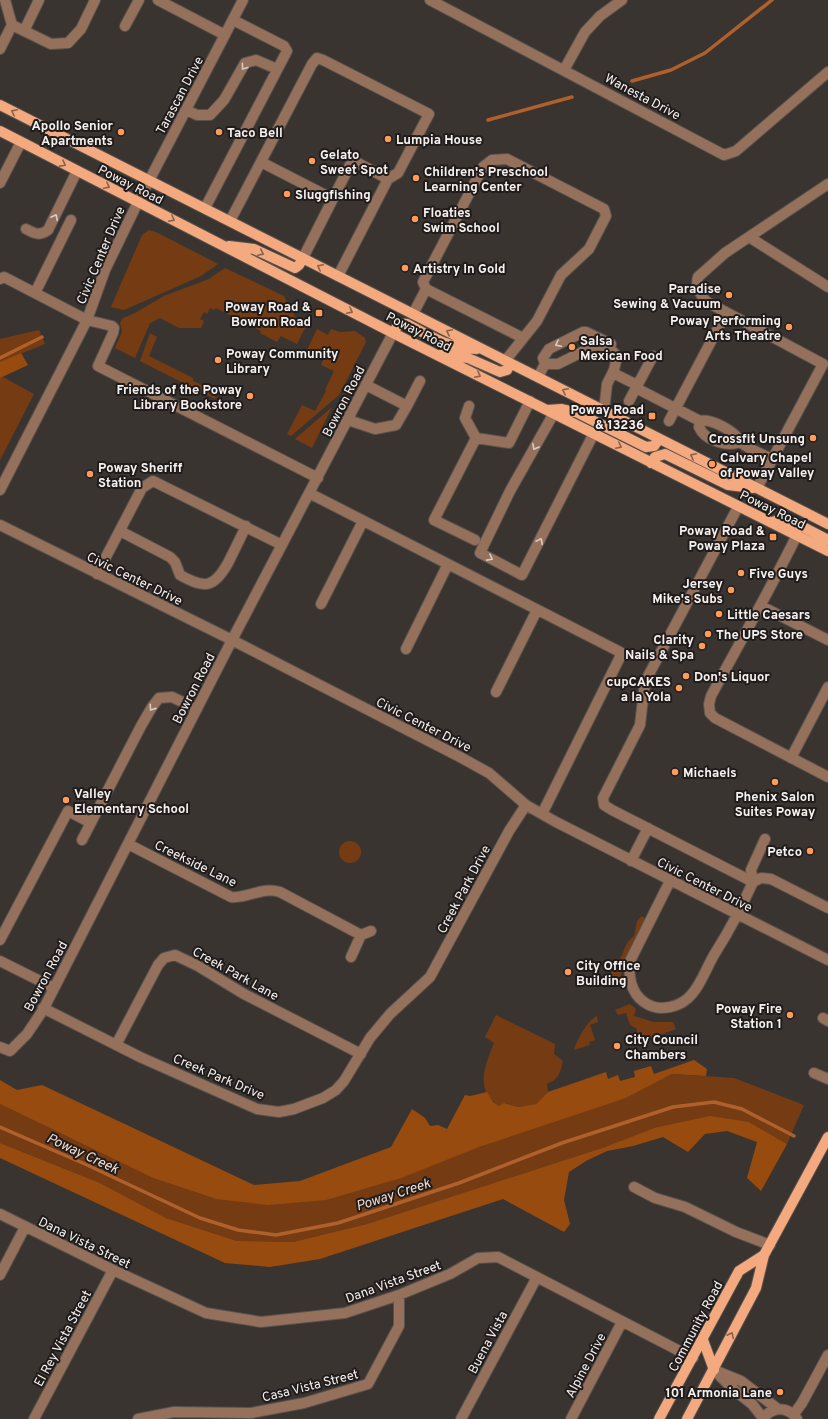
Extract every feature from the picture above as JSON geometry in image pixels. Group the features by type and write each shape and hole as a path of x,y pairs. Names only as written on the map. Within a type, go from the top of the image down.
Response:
{"main road":[{"name":"Poway Road","path":"0,105 828,524"},
{"name":"Poway Road","path":"0,131 393,333 828,551"},
{"path":"223,245 254,249 291,267 299,265 303,258"},
{"path":"393,333 397,325 402,323 453,346 481,348"},
{"path":"434,353 468,358 500,372 508,370 507,362"},
{"path":"550,411 562,409 578,413 646,447 654,446 659,439"},
{"path":"651,463 655,457 665,454 728,485 757,488"},
{"path":"763,519 803,527 828,540"},
{"name":"Community Road","path":"687,1419 756,1288 764,1255 828,1137"},
{"name":"Community Road","path":"659,1419 739,1271 764,1255"},
{"path":"703,1340 714,1370"}],"street":[{"path":"0,49 12,25 5,0"},
{"path":"24,31 39,0"},
{"path":"12,25 51,44 68,43 81,29 95,0"},
{"path":"125,26 139,0"},
{"path":"158,0 225,35"},
{"name":"Tarascan Drive","path":"138,202 243,0"},
{"name":"Wanesta Drive","path":"430,0 724,155 736,150 828,72"},
{"path":"564,70 585,32 600,16 622,0"},
{"path":"205,208 287,51 286,47 233,20"},
{"path":"230,221 314,60 320,58 429,114 398,173 388,179 338,276"},
{"path":"186,110 197,115 210,115 224,100 242,67 248,61 256,60 278,69"},
{"path":"0,183 21,142"},
{"path":"507,362 523,338 537,321 561,275 589,249 606,216 604,209 507,159 492,160 483,166 423,282 426,289 523,338"},
{"path":"261,162 333,199"},
{"path":"303,258 353,162 388,179"},
{"path":"26,229 37,234 43,234 48,230 77,171"},
{"path":"757,488 823,364 726,313 701,296 698,289 698,277 725,253 828,184"},
{"name":"Civic Center Drive","path":"0,490 86,320 105,270 138,202"},
{"path":"35,293 71,220"},
{"path":"749,237 828,287"},
{"path":"0,279 4,277 86,320 109,324 114,328 114,334 98,366 318,478"},
{"path":"412,314 426,289"},
{"path":"669,421 726,313"},
{"path":"538,377 545,364 544,358 549,349 584,332 620,348 623,355 623,360 619,367 614,371"},
{"name":"Bowron Road","path":"5,1049 27,1034 44,1008 232,640 393,333"},
{"path":"545,364 558,364 598,345 617,355 614,371 607,384 604,411"},
{"path":"629,401 652,356"},
{"path":"614,371 636,386 675,408 700,421 711,422 730,432 736,436 740,442 772,459"},
{"path":"348,420 375,429 396,425 420,381"},
{"path":"366,385 407,406"},
{"path":"476,438 509,443 530,401"},
{"path":"470,406 465,418 476,438"},
{"path":"550,411 480,552 522,575 594,433"},
{"path":"700,421 699,425 702,432 710,437 729,445 740,442"},
{"path":"475,540 434,520 476,438"},
{"path":"97,574 142,488 154,481 282,544"},
{"path":"309,493 622,653 542,814"},
{"path":"738,507 647,678 640,725 603,795 603,802 606,807 753,882"},
{"path":"321,604 363,521"},
{"name":"Civic Center Drive","path":"0,525 232,640 476,765 495,778 526,805 542,814 670,881 828,960"},
{"path":"120,531 170,557 175,562 180,575 204,584 212,582 220,576 246,526"},
{"path":"797,535 761,606 752,619 711,696 709,704 710,713 715,718 828,777"},
{"path":"406,649 448,564"},
{"path":"761,606 828,640"},
{"path":"496,692 537,610"},
{"path":"791,758 828,687"},
{"path":"82,840 141,726 159,698 172,697 197,709"},
{"name":"Creek Park Drive","path":"44,1008 116,1045 257,1109 279,1112 312,1103 336,1090 361,1054 370,1038 390,1014 430,977 509,831 526,805"},
{"path":"0,940 68,811 91,823"},
{"path":"631,861 648,828"},
{"path":"670,881 630,961 629,970 635,994 649,1006 665,1008 680,1005 690,998 700,984 738,915 753,882 750,870 765,839"},
{"name":"Creekside Lane","path":"128,844 230,897 238,898 266,889 274,890 361,935"},
{"path":"753,882 761,878 771,879 828,908"},
{"path":"351,957 361,935 371,931"},
{"name":"Creek Park Lane","path":"116,1045 158,965 164,958 175,955 198,966 244,994 361,1054"},
{"path":"0,961 54,988"},
{"path":"814,1073 828,1079"},
{"path":"634,1187 655,1198 685,1207 736,1232 770,1245"},
{"name":"Dana Vista Street","path":"0,1214 113,1270 206,1313 261,1322 345,1313 399,1295 450,1274 478,1258 498,1257 692,1358"},
{"path":"0,1275 25,1227"},
{"name":"El Rey Vista Street","path":"34,1419 113,1270"},
{"name":"Buena Vista","path":"461,1419 537,1277"},
{"name":"Casa Vista Street","path":"138,1419 174,1412 251,1413 304,1403 368,1384 399,1326 399,1295"},
{"name":"Alpine Drive","path":"571,1419 622,1322"},
{"path":"714,1370 733,1389 752,1404 763,1419 772,1410 778,1409 784,1409 796,1417 826,1359"},
{"path":"714,1370 740,1381 778,1409"}],"shaded area":[{"path":"149,230 158,233 218,264 201,276 124,310 111,307 142,235"},
{"path":"225,268 284,296 295,317 307,324 297,344 281,336 277,342 260,333 261,331 216,308 214,310 210,308 207,314 204,312 200,319 204,321 201,328 179,328 160,318 150,323 135,358 115,348 122,332 120,323 123,318 135,313 164,296 209,279"},
{"path":"317,329 328,335 331,329 340,332 355,331 365,338 366,342 339,395 291,436 287,434 302,405 315,411 326,391 325,390 334,371 321,365 324,358 307,350"},
{"path":"39,330 45,344 0,362 0,339"},
{"path":"150,333 157,337 149,356 193,378 193,381 217,392 215,399 140,361"},
{"path":"21,353 28,365 0,378 0,362"},
{"path":"1,376 34,394 0,460 0,377"},
{"path":"332,407 312,448 295,439"},
{"path":"350,841 354,842 360,848 360,856 354,862 350,863 346,862 340,856 339,852 340,848 346,842"},
{"path":"642,916 645,918 625,958 620,980 608,981 612,971 622,955 626,944 634,936 637,921"},
{"path":"630,1004 636,1009 634,1016 654,1022 673,1022 676,1029 641,1042 636,1028 630,1025 626,1013 618,1015 615,1010"},
{"path":"496,1015 555,1044 554,1054 563,1061 557,1078 547,1084 548,1092 536,1104 518,1107 505,1103 499,1106 486,1092 484,1085 485,1069 494,1043 485,1037"},
{"path":"597,1016 598,1022 590,1025 595,1040 589,1042 590,1045 574,1050 583,1031"},
{"path":"694,1060 707,1069 706,1076 672,1074 626,1098 479,1147 401,1178 326,1200 268,1205 216,1199 153,1178 0,1104 0,1080 17,1090 42,1085 254,1185 300,1181 391,1147 412,1109 425,1118 430,1126 438,1125 447,1129 465,1095 470,1096 487,1092 493,1102 499,1106 504,1103 518,1107 536,1104 548,1092 606,1072 608,1079 618,1075 620,1081 635,1077 634,1071 651,1066 654,1074"},
{"path":"672,1074 734,1078 804,1105 787,1144 749,1122 654,1128 605,1147 367,1224 293,1242 237,1241 166,1218 100,1183 0,1143 0,1104 153,1178 216,1199 479,1147 544,1123 626,1098"},
{"path":"710,1116 749,1122 787,1144 761,1191 747,1178 757,1142 727,1131 705,1134 688,1152 663,1137 633,1146 607,1151 586,1161 569,1172 564,1200 570,1224 564,1232 503,1199 320,1259 270,1267 225,1263 0,1158 0,1143 100,1183 166,1218 237,1241 293,1242 367,1224 605,1147 654,1128"}],"waterway":[{"path":"632,81 671,70 705,53 772,0"},
{"path":"488,120 572,97"},
{"path":"0,358 42,337"},
{"name":"Poway Creek","path":"0,1127 85,1164 200,1218 238,1230 276,1235 338,1223 459,1183 562,1143 673,1107 714,1102 742,1109 794,1136"}],"place":[{"name":"Apollo Senior Apartments","path":"121,132"},
{"name":"Taco Bell","path":"219,132"},
{"name":"Lumpia House","path":"388,139"},
{"name":"Gelato Sweet Spot","path":"312,161"},
{"name":"Children's Preschool Learning Center","path":"416,178"},
{"name":"Sluggfishing","path":"287,194"},
{"name":"Floaties Swim School","path":"415,219"},
{"name":"Artistry In Gold","path":"405,268"},
{"name":"Paradise Sewing & Vacuum","path":"729,295"},
{"name":"Poway Road & Bowron Road","path":"319,313"},
{"name":"Poway Performing Arts Theatre","path":"789,327"},
{"name":"Salsa Mexican Food","path":"572,347"},
{"name":"Poway Community Library","path":"218,360"},
{"name":"Friends of the Poway Library Bookstore","path":"250,396"},
{"name":"Poway Road & 13236","path":"652,416"},
{"name":"Crossfit Unsung","path":"813,438"},
{"name":"Calvary Chapel of Poway Valley","path":"712,464"},
{"name":"Poway Sheriff Station","path":"90,474"},
{"name":"Poway Road & Poway Plaza","path":"773,537"},
{"name":"Five Guys","path":"741,573"},
{"name":"Jersey Mike's Subs","path":"731,590"},
{"name":"Little Caesars","path":"719,614"},
{"name":"The UPS Store","path":"708,634"},
{"name":"Clarity Nails & Spa","path":"702,646"},
{"name":"Don's Liquor","path":"686,676"},
{"name":"cupCAKES a la Yola","path":"679,688"},
{"name":"Michaels","path":"675,772"},
{"name":"Phenix Salon Suites Poway","path":"775,782"},
{"name":"Valley Elementary School","path":"66,800"},
{"name":"Petco","path":"810,851"},
{"name":"City Office Building","path":"568,972"},
{"name":"Poway Fire Station 1","path":"790,1015"},
{"name":"City Council Chambers","path":"617,1046"},
{"name":"101 Armonia Lane","path":"780,1392"}]}
